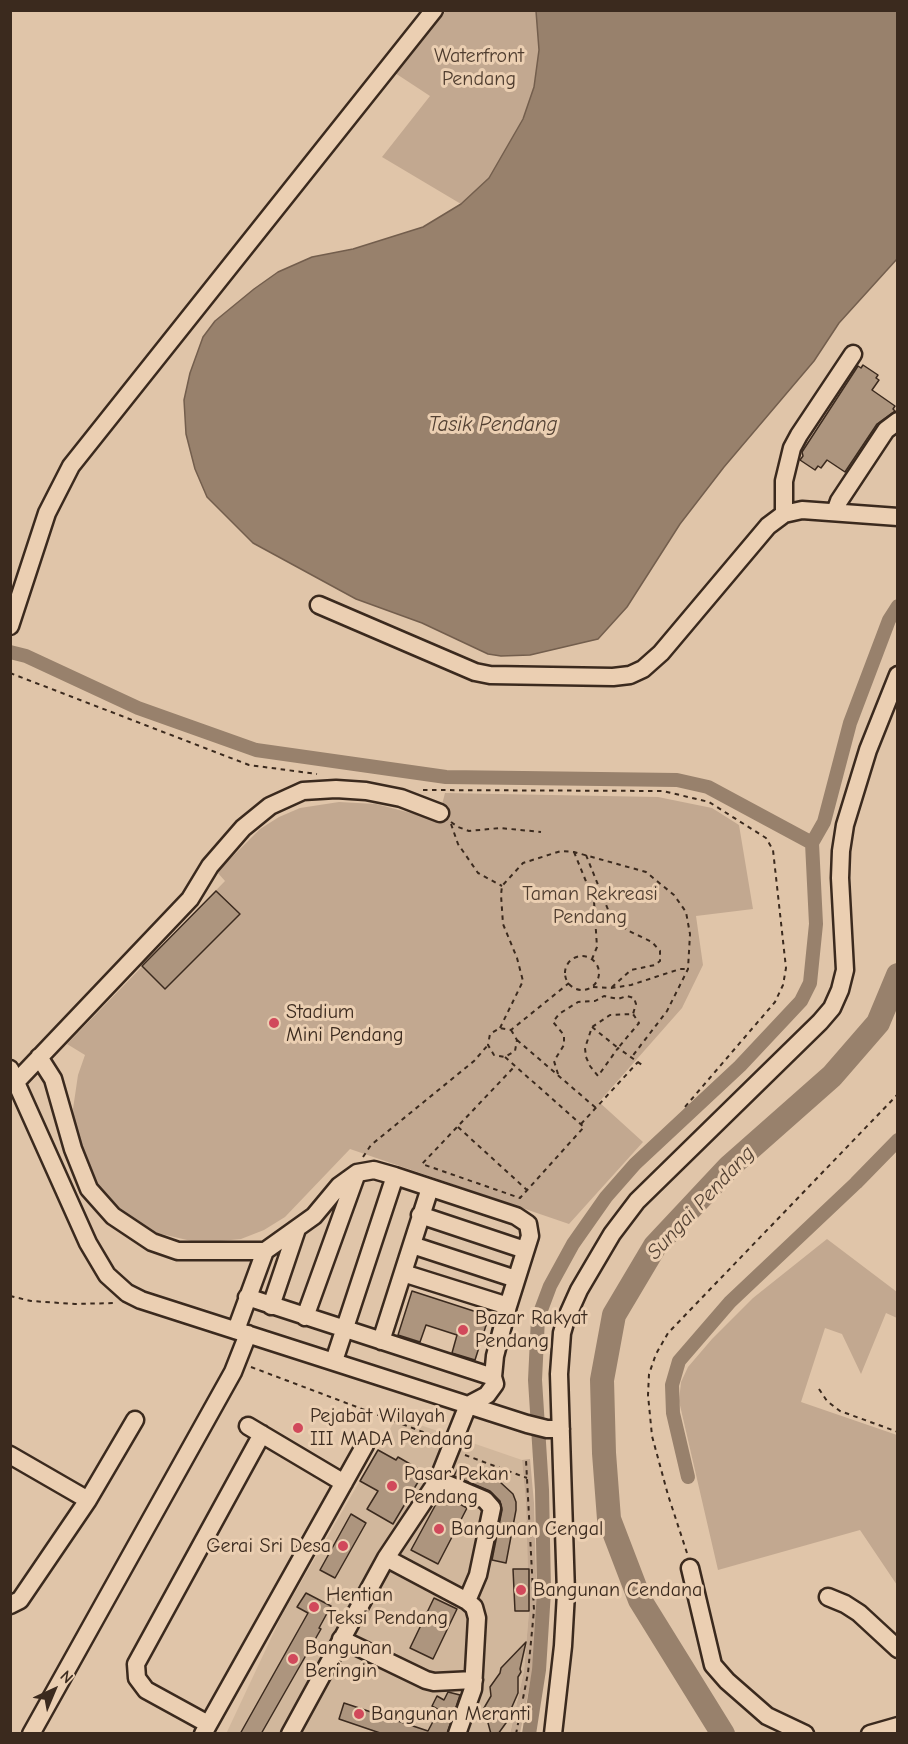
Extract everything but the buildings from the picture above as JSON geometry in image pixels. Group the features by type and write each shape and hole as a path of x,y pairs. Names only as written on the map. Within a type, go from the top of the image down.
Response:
{"street":[{"path":"10,626 47,513 71,466 434,10"},
{"path":"784,514 784,481 792,448 853,354"},
{"path":"835,512 839,501 886,430 897,421"},
{"path":"319,605 476,672 490,675 613,677 630,675 643,669 661,653 768,526 784,514 802,510 897,517"},
{"path":"553,1734 566,1601 554,1429 562,1334 566,1319 579,1290 612,1234 637,1201 832,1008 845,970 840,878 845,825 868,750 897,675"},
{"path":"445,817 401,798 366,791 336,789 303,791 270,806 243,828 210,866 190,899 39,1057 13,1076 88,1244 106,1275 127,1293 141,1300 527,1424 554,1429"},
{"path":"39,1057 53,1079 73,1149 89,1189 113,1216 152,1242 178,1251 265,1251"},
{"path":"31,1734 233,1372 242,1332 246,1298 265,1251 314,1216 339,1186 357,1173 374,1170 516,1216 528,1224 530,1236 495,1356 493,1377 495,1384 487,1395 468,1405 438,1480 386,1558 290,1734"},
{"path":"305,1317 357,1173"},
{"path":"334,1361 394,1176"},
{"path":"381,1341 430,1188"},
{"path":"420,1215 525,1250"},
{"path":"272,1306 297,1229"},
{"path":"412,1245 516,1280"},
{"path":"403,1273 508,1306"},
{"path":"246,1298 493,1377"},
{"path":"10,1605 20,1600 88,1500 135,1420"},
{"path":"344,1483 255,1430 136,1664 136,1678 146,1690 206,1729 344,1483 365,1445"},
{"path":"10,1455 88,1500"},
{"path":"438,1480 484,1500 492,1508 478,1575 467,1601"},
{"path":"386,1558 467,1601 474,1608 477,1618 474,1680 471,1698 457,1734"},
{"path":"690,1568 713,1665 727,1681 766,1716 805,1734"},
{"path":"828,1597 859,1613 897,1649"},
{"path":"341,1639 426,1680 434,1682 474,1680"},
{"path":"870,1734 897,1726"}],"path":[{"path":"10,673 249,765 317,774"},
{"path":"418,789 663,791 709,802 766,838 773,850 786,968 783,985 775,1002 684,1108"},
{"path":"445,817 458,827 469,831 500,828 541,832"},
{"path":"445,817 458,844 478,873 502,886"},
{"path":"357,1173 371,1145 474,1061 488,1045 490,1034 500,1028 523,981 517,958 503,924 502,886 523,863 561,851 574,852 646,872 674,895 686,912 690,934 688,969 666,1011 631,1058"},
{"path":"574,852 594,900 597,947 592,959"},
{"path":"586,855 609,912 627,930 652,942 660,951 660,961 655,965 631,970 610,988"},
{"path":"593,987 599,978 599,967 592,959 582,956 572,960 566,969 566,980 573,988 583,991 593,987 610,988 631,985 680,969 688,969"},
{"path":"511,1030 569,983"},
{"path":"558,1074 554,1061 564,1046 564,1035 553,1022 559,1014 578,1002 595,1001 604,996 618,999 627,996 634,998 636,1004 633,1014"},
{"path":"633,1014 639,1023 598,1076 586,1057 585,1048 592,1027 610,1015 633,1014"},
{"path":"592,1027 642,1065"},
{"path":"500,1028 511,1030 517,1040 596,1108"},
{"path":"506,1057 515,1051 517,1040"},
{"path":"488,1045 494,1055 506,1057 584,1127 520,1198 422,1164 515,1066"},
{"path":"581,1124 638,1062"},
{"path":"690,1568 685,1544 668,1495 652,1437 648,1395 649,1374 656,1354 668,1333 897,1094"},
{"path":"458,1126 527,1190"},
{"path":"10,1296 31,1301 75,1304 116,1303"},
{"path":"251,1367 527,1478"},
{"path":"819,1389 827,1401 840,1411 897,1432"},
{"path":"516,1734 528,1673 534,1610 526,1460"}],"shaded area":[{"path":"397,1417 522,1460 526,1503 529,1611 524,1671 510,1733 226,1734 282,1615"}],"green space":[{"name":"Waterfront Pendang","path":"446,11 536,11 539,50 534,87 523,119 489,178 461,204 382,157 430,96 395,73"},
{"name":"Taman Rekreasi Pendang","path":"445,793 658,797 712,808 739,825 753,909 696,916 703,965 682,1008 599,1102 643,1142 569,1224 350,1149 285,1217 264,1230 241,1239 200,1243 157,1233 135,1222 115,1206 89,1174 76,1139 73,1109 78,1075 85,1055 67,1044 225,881 217,872 260,829 300,808 339,802 376,804 438,820"},
{"path":"827,1239 897,1292 897,1318 886,1313 861,1374 842,1334 825,1328 801,1402 897,1435 897,1585 860,1530 718,1570 679,1401 681,1382 688,1367 712,1339 753,1298"},
{"path":"530,1459 534,1503 537,1611 532,1674 520,1733 510,1734 524,1671 529,1611 526,1503 522,1460"}],"water":[{"name":"Tasik Pendang","path":"536,11 897,11 897,259 839,323 814,361 724,467 680,524 627,607 598,639 530,655 501,656 488,654 422,623 356,599 253,543 207,497 195,469 186,434 184,400 190,373 203,337 215,321 254,289 278,272 312,257 353,249 423,227 461,204 489,178 523,119 534,87 539,50"}],"waterway":[{"path":"529,1734 539,1670 544,1591 542,1490 535,1380 538,1318 550,1286 573,1244 606,1197 635,1164 740,1066 801,1001 810,983 816,924 812,843 824,822 850,723 889,620 898,606"},
{"path":"10,652 26,656 138,708 256,750 446,777 677,780 708,787 812,843"},
{"name":"Sungai Pendang","path":"723,1734 640,1600 609,1519 602,1380 614,1315 655,1246 729,1167 832,1076 878,1023 898,975"},
{"path":"688,1477 673,1413 672,1385 679,1361 730,1302 898,1140"}],"place":[{"name":"Stadium Mini Pendang","path":"274,1023"},
{"name":"Bazar Rakyat Pendang","path":"463,1330"},
{"name":"Pejabat Wilayah III MADA Pendang","path":"298,1428"},
{"name":"Pasar Pekan Pendang","path":"392,1486"},
{"name":"Bangunan Cengal","path":"439,1529"},
{"name":"Gerai Sri Desa","path":"343,1546"},
{"name":"Bangunan Cendana","path":"521,1590"},
{"name":"Hentian Teksi Pendang","path":"314,1607"},
{"name":"Bangunan Beringin","path":"293,1659"},
{"name":"Bangunan Meranti","path":"359,1714"}]}
